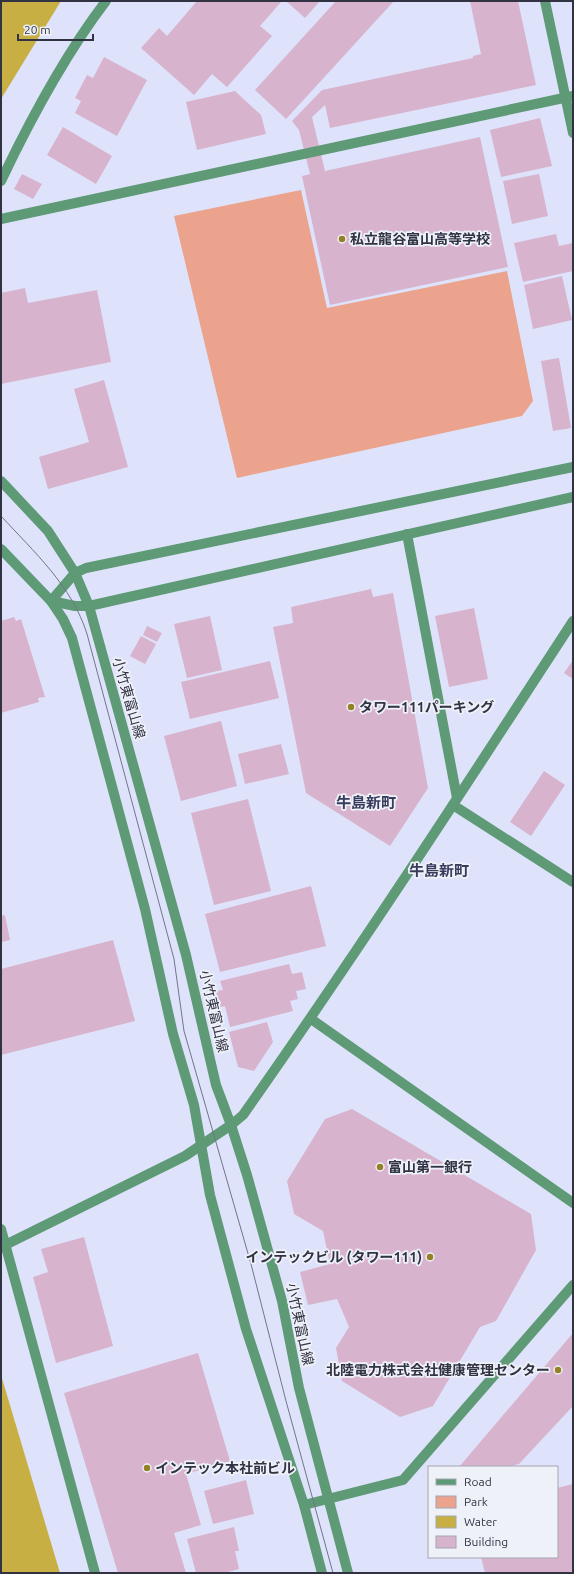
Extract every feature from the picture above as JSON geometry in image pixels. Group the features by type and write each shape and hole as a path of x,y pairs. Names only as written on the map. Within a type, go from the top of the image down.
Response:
{"street":[{"path":"1,181 26,128 59,70 106,1"},
{"path":"545,1 569,97 573,134"},
{"path":"1,219 569,97"},
{"path":"51,601 75,573 93,567 573,468"},
{"name":"小竹東富山線","path":"1,481 48,531 75,573 89,606 186,955 216,1085 231,1125 282,1301 299,1388 348,1573"},
{"path":"51,601 75,606 89,606 573,497"},
{"path":"407,534 455,801 573,882"},
{"path":"1,549 51,601 63,619 72,638 145,909 173,1034 194,1105 210,1195 246,1329 304,1505 322,1573"},
{"path":"3,1246 185,1156 231,1125 243,1115 310,1019 573,621"},
{"path":"310,1019 573,1203"},
{"path":"1,1229 3,1246 95,1573"},
{"path":"304,1505 403,1480 573,1285"}],"green space":[{"path":"301,190 327,308 507,271 533,401 522,416 237,478 174,216"}],"water":[{"path":"1,1 61,1 1,99"},
{"path":"1,1375 60,1573 1,1573"}],"building":[{"path":"197,1 282,1 260,26 272,36 227,87 212,74 194,95 141,48 159,28 167,36"},
{"path":"286,1 320,1 305,18"},
{"path":"336,1 394,1 286,119 255,90"},
{"path":"470,1 518,1 536,85 330,128 325,105 312,117 325,171 480,137 508,267 330,305 302,176 310,174 299,130 292,121 322,90 473,58 473,56 481,54"},
{"path":"104,57 147,80 117,136 75,113 81,101 75,98 87,75 93,78"},
{"path":"235,91 261,115 266,134 197,150 186,102"},
{"path":"540,118 552,166 501,177 490,130"},
{"path":"63,127 112,156 96,184 47,155"},
{"path":"22,174 42,184 33,199 14,189"},
{"path":"539,174 548,216 512,224 503,181"},
{"path":"556,234 559,246 573,243 573,271 523,282 514,243"},
{"path":"562,276 572,320 533,329 524,285"},
{"path":"25,288 28,303 97,290 111,362 1,384 1,293"},
{"path":"559,358 571,428 553,431 541,361"},
{"path":"104,380 128,467 48,489 39,457 89,442 74,389"},
{"name":"タワー111パーキング","path":"371,589 373,597 393,593 428,788 390,846 306,793 273,627 293,623 291,607"},
{"path":"474,608 488,679 449,687 435,616"},
{"path":"210,616 222,670 187,678 174,624"},
{"path":"14,617 16,621 21,619 45,697 38,698 39,702 1,713 1,621"},
{"path":"147,626 162,633 157,642 143,635"},
{"path":"141,636 156,644 145,664 130,656"},
{"path":"573,660 573,679 564,673"},
{"path":"270,661 279,698 190,719 181,682"},
{"path":"221,721 237,786 181,801 164,736"},
{"path":"281,744 289,774 245,784 238,754"},
{"path":"544,771 565,785 531,836 510,822"},
{"path":"248,799 271,891 214,905 191,813"},
{"path":"311,886 326,946 220,972 205,914"},
{"path":"5,915 10,940 1,942 1,916"},
{"path":"113,940 135,1021 1,1055 1,969"},
{"path":"289,964 292,974 302,972 306,989 296,991 298,999 290,1001 293,1011 230,1027 225,1006 220,1007 216,991 223,990 220,981"},
{"path":"267,1022 273,1042 254,1071 238,1067 229,1032"},
{"name":"インテックビル (タワー111)","path":"352,1109 531,1214 536,1250 496,1321 480,1327 433,1406 400,1417 342,1381 336,1348 349,1327 337,1299 308,1305 300,1272 330,1264 323,1231 294,1214 287,1181 325,1119"},
{"path":"84,1237 113,1346 56,1363 33,1277 48,1272 41,1249"},
{"name":"北陸電力株式会社健康管理センター","path":"573,1333 573,1406 519,1464 511,1466 460,1466"},
{"name":"インテック本社前ビル","path":"198,1353 230,1461 186,1474 201,1525 174,1533 186,1573 118,1573 64,1393"},
{"path":"246,1480 254,1514 213,1524 204,1491"},
{"path":"573,1484 573,1573 485,1573 481,1558 558,1558 558,1488"},
{"path":"234,1527 239,1551 235,1551 239,1569 224,1573 196,1573 187,1539"}],"tram line":[{"path":"1,516 39,556 62,585 72,600 87,634 174,959 184,1031 251,1264 286,1401 333,1573"}],"place":[{"name":"私立龍谷富山高等学校","path":"342,239"},
{"name":"タワー111パーキング","path":"351,707"},
{"name":"富山第一銀行","path":"380,1167"},
{"name":"インテックビル (タワー111)","path":"430,1257"},
{"name":"北陸電力株式会社健康管理センター","path":"558,1370"},
{"name":"インテック本社前ビル","path":"147,1468"}],"district":[{"name":"牛島新町","path":"366,803"},
{"name":"牛島新町","path":"439,871"}]}
